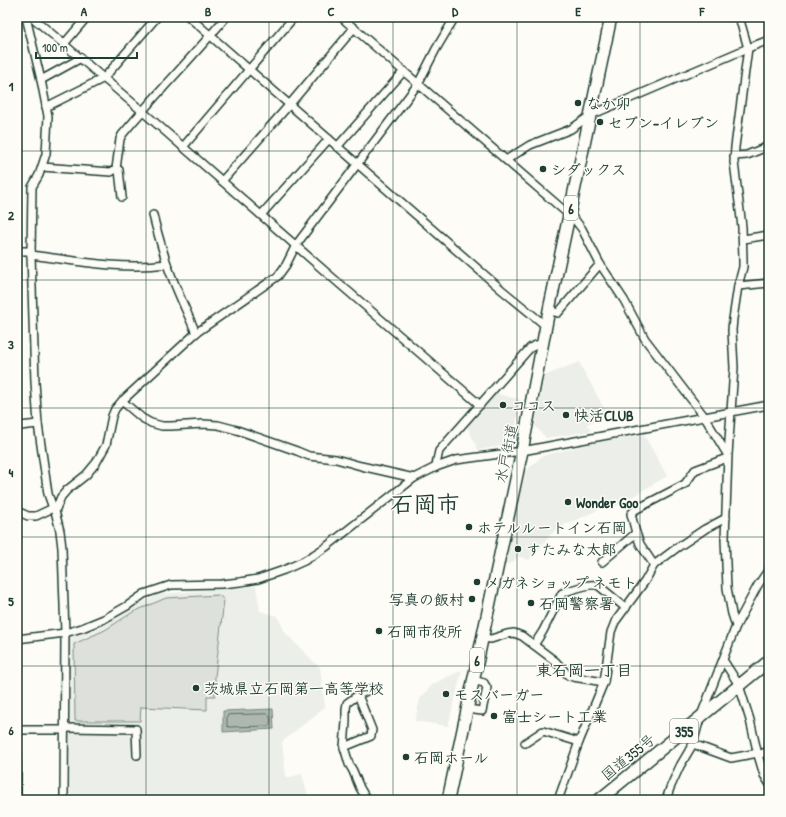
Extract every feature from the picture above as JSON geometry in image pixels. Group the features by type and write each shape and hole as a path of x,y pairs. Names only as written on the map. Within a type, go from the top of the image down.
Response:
{"highway":[{"name":"水戸街道","path":"448,800 522,451 549,310 611,17"},
{"name":"国道355号","path":"599,800 769,661"}],"street":[{"path":"26,17 48,116 46,154 39,175 32,187 31,253 35,382 38,424 46,481 60,532 62,548 65,633 64,800"},
{"path":"32,17 480,405"},
{"path":"64,44 87,17"},
{"path":"46,107 104,78 157,17"},
{"path":"190,17 337,147 502,290 546,326"},
{"path":"122,197 119,170 116,169 120,139 122,135 211,36 226,17"},
{"path":"183,147 294,17"},
{"path":"341,17 575,220 582,229 600,264 624,300 645,339 704,416 728,457"},
{"path":"17,511 28,516 36,516 54,509 67,490 86,475 99,459 106,445 112,416 115,409 122,401 196,333 278,276 286,265 296,245 418,84 455,17"},
{"path":"736,626 727,588 725,539 730,412 734,368 732,324 738,286 743,267 743,239 734,156 748,48 739,17"},
{"path":"222,181 354,28"},
{"path":"506,160 530,145 571,129 590,115 769,40"},
{"path":"41,80 81,58"},
{"path":"337,147 404,71"},
{"path":"261,215 329,139"},
{"path":"734,156 748,155 769,146"},
{"path":"42,167 111,172 116,169"},
{"path":"153,215 167,264 196,333"},
{"path":"743,239 769,235"},
{"path":"17,251 74,261 126,266 152,266 167,264"},
{"path":"549,310 558,312 600,264"},
{"path":"738,286 769,283"},
{"path":"436,467 439,451 530,348 543,344"},
{"path":"122,401 142,418 151,423 162,426 203,424 218,425 297,450 300,453 309,456 336,459 414,478"},
{"path":"17,639 65,633 82,628 126,606 144,594 171,585 222,584 240,582 258,579 284,570 304,561 326,547 414,478 436,467 456,460 522,451 769,405"},
{"path":"17,421 20,426 38,424"},
{"path":"654,565 640,544 631,514 635,510 685,484 695,470 728,457"},
{"path":"558,800 579,742 604,682 611,632 615,622 646,581 654,565 705,529 726,518"},
{"path":"602,562 636,533"},
{"path":"666,800 680,766 693,744 700,718 736,626 758,585 769,569"},
{"path":"534,645 543,631 562,593 595,584 626,608"},
{"path":"482,638 491,639 514,633 522,636 555,661 569,676 604,682"},
{"path":"723,660 739,685 750,720 764,775 769,783"},
{"path":"467,708 482,711 487,688 484,683 473,680"},
{"path":"367,800 349,764 344,747 347,703 358,695 371,689"},
{"path":"344,747 371,736 372,730 358,695"},
{"path":"17,730 136,729 137,755"},
{"path":"525,743 543,731 579,742"},
{"path":"693,744 731,758 769,751"},
{"path":"17,762 17,800"}],"shaded area":[{"path":"579,362 608,416 587,424 591,431 546,438 535,426 544,376"},
{"path":"494,393 521,400 513,439 508,445 478,450 466,424"},
{"path":"644,435 667,476 616,506 607,506 556,529 529,560 518,556 511,564 506,563 526,471 542,456 602,441"},
{"name":"茨城県立石岡第一高等学校","path":"256,586 260,611 277,616 286,634 320,668 325,707 282,742 286,778 302,774 309,800 70,800 69,638 98,629 142,602 161,594"},
{"path":"219,595 224,600 215,677 215,696 207,696 207,710 141,707 140,721 75,721 74,644 105,630 133,612 166,598"},
{"path":"462,670 448,726 415,721 420,699 433,684"}],"water":[{"path":"273,709 274,729 223,732 223,711"}],"place":[{"name":"なか卯","path":"578,103"},
{"name":"セブン-イレブン","path":"600,122"},
{"name":"シダックス","path":"543,169"},
{"name":"ココス","path":"503,405"},
{"name":"快活CLUB","path":"566,415"},
{"name":"Wonder Goo","path":"568,502"},
{"name":"ホテルルートイン石岡","path":"469,527"},
{"name":"すたみな太郎","path":"518,549"},
{"name":"メガネショップ ネモト","path":"477,582"},
{"name":"写真の飯村","path":"472,599"},
{"name":"石岡警察署","path":"531,603"},
{"name":"石岡市役所","path":"379,631"},
{"name":"茨城県立石岡第一高等学校","path":"196,688"},
{"name":"モスバーガー","path":"446,694"},
{"name":"富士シート工業","path":"494,716"},
{"name":"石岡ホール","path":"406,757"}],"district":[{"name":"石岡市","path":"425,503"},
{"name":"東石岡一丁目","path":"584,670"}]}
